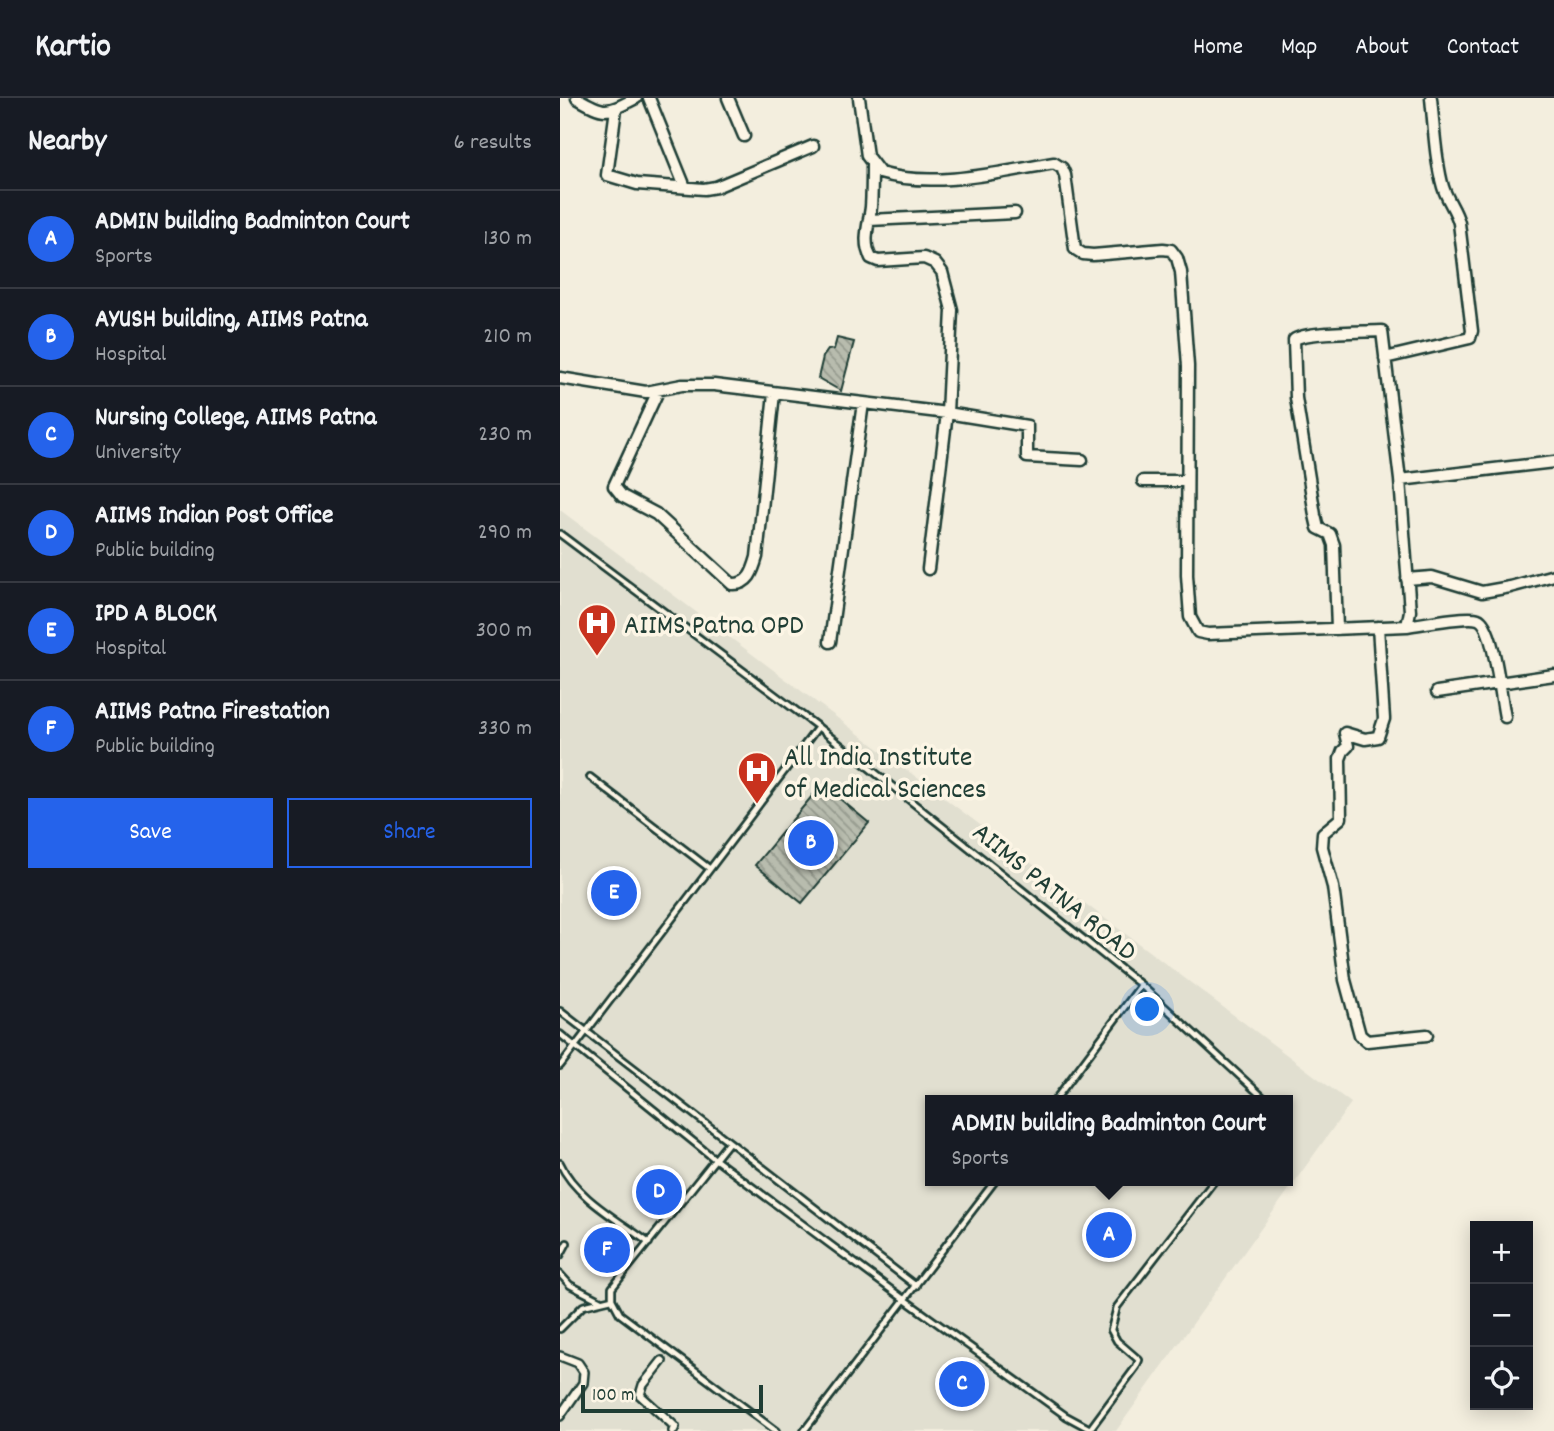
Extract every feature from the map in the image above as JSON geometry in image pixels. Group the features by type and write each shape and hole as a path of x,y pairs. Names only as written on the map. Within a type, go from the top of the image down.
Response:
{"street":[{"path":"577,98 600,110 616,109 636,98"},
{"path":"649,98 685,187"},
{"path":"728,98 744,136"},
{"path":"859,98 867,156 880,173 891,176 948,178 1001,174 1054,163 1062,168 1065,174 1075,249 1083,254 1093,255 1171,250 1177,258 1181,272 1188,366 1188,587 1191,617 1198,632 1208,634 1407,626 1479,619 1489,632 1505,717"},
{"path":"1385,358 1470,338 1472,331 1459,223 1440,176 1431,98"},
{"path":"616,109 607,176 637,184 704,188 725,184 813,146"},
{"path":"872,165 866,250 871,258 878,261 924,258 935,263 942,272 952,310 947,413 928,569"},
{"path":"869,220 1015,213"},
{"path":"1336,629 1334,545 1330,534 1318,528 1315,515 1296,398 1294,340 1311,335 1382,331 1399,480 1410,611 1407,626"},
{"path":"560,378 639,391 658,391 696,384 947,413 1027,426 1027,457 1083,460"},
{"path":"658,391 614,486 622,496 644,506 671,526 732,584 747,580 757,557 774,393"},
{"path":"830,642 863,403"},
{"path":"1399,480 1554,462"},
{"path":"1143,481 1186,481"},
{"path":"1407,579 1432,577 1482,592 1554,575"},
{"path":"1378,627 1384,719 1382,730 1378,737 1365,739 1345,733 1348,746 1340,760 1340,818 1323,833 1322,846 1333,887 1345,979 1360,1035 1367,1041 1427,1035"},
{"path":"1437,692 1554,675"},
{"path":"560,1356 578,1363 584,1372 583,1383 560,1416"},
{"path":"662,1361 643,1385 640,1395 671,1423 673,1431"}],"lane":[{"name":"AIIMS PATNA ROAD","path":"560,534 818,727 1141,985 1059,1095"},
{"path":"560,1066 818,727"},
{"path":"590,777 710,869"},
{"path":"1141,985 1261,1095"},
{"path":"560,1011 916,1286"},
{"path":"560,1034 716,1160 905,1300 1089,1430 1139,1360 1117,1341 1111,1330 1117,1307 1209,1186"},
{"path":"729,1142 612,1288 612,1298 620,1314 776,1431"},
{"path":"560,1163 571,1182 581,1192 649,1243"},
{"path":"804,1431 991,1186"},
{"path":"560,1256 567,1243"},
{"path":"560,1274 570,1285 602,1301"},
{"path":"560,1329 583,1306 612,1298"},
{"path":"662,1361 670,1351"}],"shaded area":[{"name":"All India Institute of Medical Sciences","path":"560,510 1351,1103 1293,1184 1293,1095 925,1095 925,1186 1292,1186 1116,1431 560,1431"}],"building":[{"path":"837,338 854,342 841,391 818,378 823,357 828,350 834,349"},
{"path":"822,784 869,823 802,903 755,865"}],"place":[{"name":"AIIMS Patna OPD","path":"597,657"},
{"name":"All India Institute of Medical Sciences","path":"757,805"},
{"name":"AYUSH building, AIIMS Patna","path":"811,843"},
{"name":"IPD A BLOCK","path":"614,893"},
{"name":"AIIMS Indian Post Office","path":"659,1192"},
{"name":"ADMIN building Badminton Court","path":"1109,1235"},
{"name":"AIIMS Patna Firestation","path":"607,1250"},
{"name":"Nursing College, AIIMS Patna","path":"962,1384"}]}
